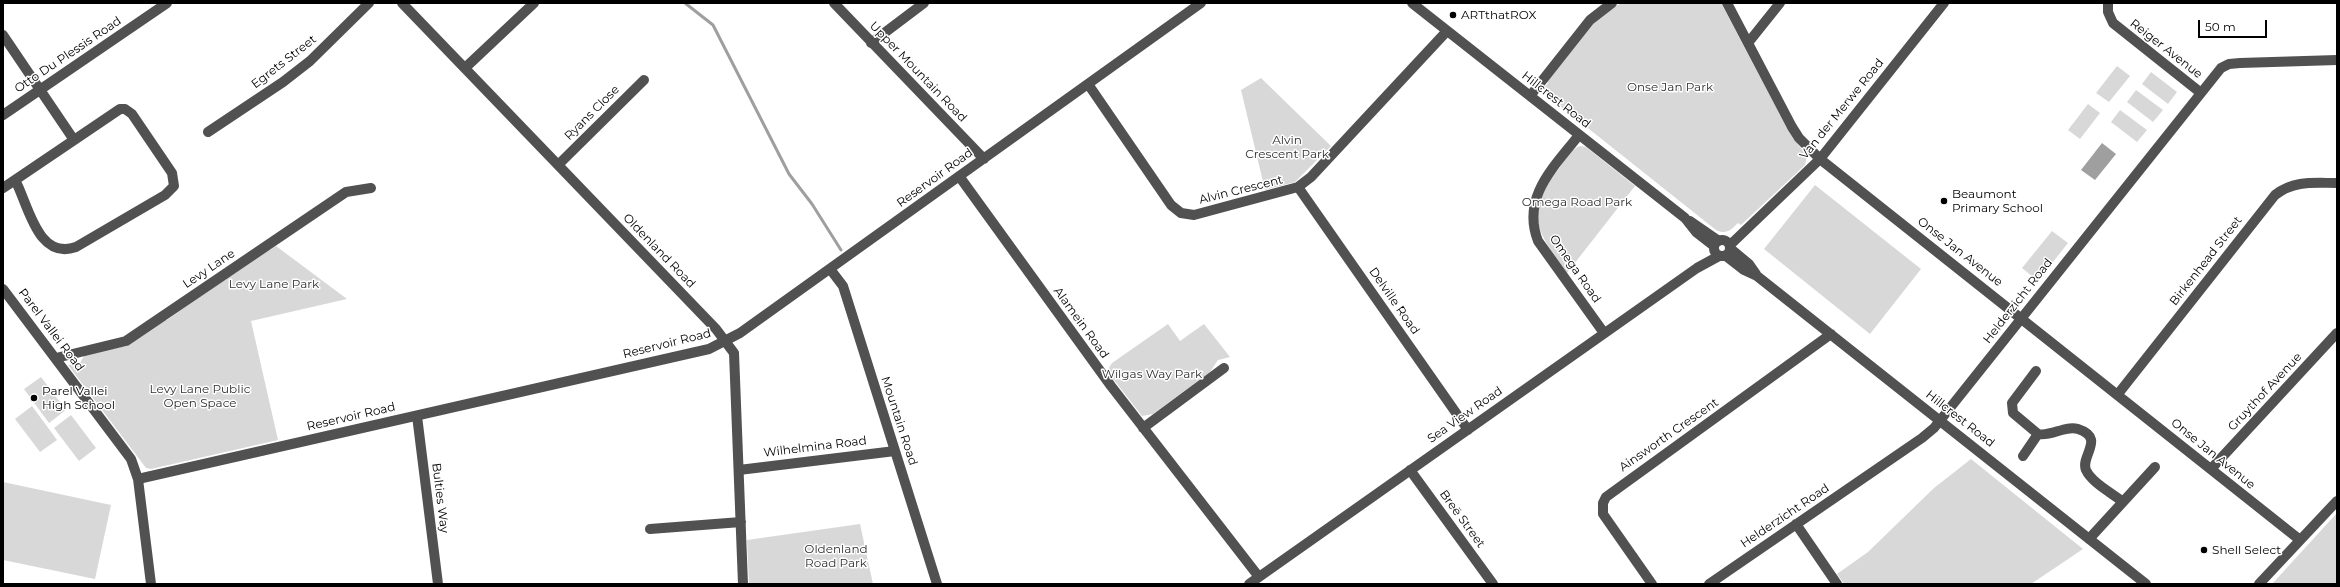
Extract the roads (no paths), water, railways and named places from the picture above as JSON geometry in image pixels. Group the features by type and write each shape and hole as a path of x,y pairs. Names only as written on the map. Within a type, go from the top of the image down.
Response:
{"street":[{"name":"Otto Du Plessis Road","path":"3,115 167,3"},
{"name":"Egrets Street","path":"208,132 283,82 310,61 369,3"},
{"name":"Oldenland Road","path":"402,3 716,329 734,353 736,360 743,584"},
{"path":"465,68 534,3"},
{"name":"Upper Mountain Road","path":"834,3 984,159"},
{"path":"872,43 924,3"},
{"name":"Reservoir Road","path":"138,479 709,349 740,333 1201,3"},
{"name":"Hillcrest Road","path":"1412,3 1684,218 1696,232 1749,264 1757,276 2146,584"},
{"path":"1423,12 1430,3"},
{"path":"1530,96 1590,20 1612,3"},
{"name":"Onse Jan Avenue","path":"1727,3 1792,127 1799,138 1820,159 2021,317 2300,540"},
{"path":"1748,43 1780,3"},
{"name":"Van der Merwe Road","path":"1722,248 1820,159 1944,3"},
{"name":"Reiger Avenue","path":"2108,3 2108,12 2113,23 2201,93"},
{"name":"Alvin Crescent","path":"1088,84 1171,205 1181,213 1194,215 1298,187 1311,177 1447,31"},
{"path":"3,35 74,140"},
{"name":"Helderzicht Road","path":"1709,584 1922,438 1940,420 2221,68 2229,64 2337,60"},
{"name":"Ryans Close","path":"558,165 644,80"},
{"path":"3,188 116,111 128,111 172,172 174,186 165,195 76,247 63,250 56,249 49,243 33,223 15,180"},
{"name":"Omega Road","path":"1579,135 1539,187 1533,207 1533,224 1538,241 1604,333"},
{"name":"Alamein Road","path":"960,176 1143,428 1259,577"},
{"name":"Birkenhead Street","path":"2118,394 2275,195 2290,185 2298,183 2337,183"},
{"name":"Delville Road","path":"1298,187 1468,430"},
{"name":"Levy Lane","path":"56,358 126,341 346,192 371,188"},
{"name":"Sea View Road","path":"1249,584 1697,268 1722,248"},
{"name":"Mountain Road","path":"830,269 843,286 937,584"},
{"name":"Parel Vallei Road","path":"3,288 126,450 135,466 138,479 151,584"},
{"name":"Gruythof Avenue","path":"2211,469 2337,333"},
{"name":"Ainsworth Crescent","path":"1652,584 1603,514 1602,503 1606,497 1831,334"},
{"path":"1143,428 1224,368"},
{"path":"2036,371 2016,396 2012,408 2018,418 2038,434"},
{"name":"Bulties Way","path":"417,416 438,584"},
{"path":"2022,456 2038,434 2074,428 2084,432 2090,438 2092,446 2085,465 2086,470 2093,478 2123,502"},
{"name":"Wilhelmina Road","path":"739,470 895,451"},
{"path":"2090,539 2155,467"},
{"name":"Breë Street","path":"1410,470 1493,584"},
{"path":"2259,584 2337,501"},
{"path":"650,529 741,522"},
{"path":"1796,524 1837,584"}],"waterway":[{"path":"685,3 713,25 789,174 812,204 841,250"}],"place":[{"name":"ARTthatROX","path":"1453,15"},
{"name":"Beaumont Primary School","path":"1944,201"},
{"name":"Parel Vallei High School","path":"34,398"},
{"name":"Shell Select","path":"2204,550"}],"park label":[{"name":"Onse Jan Park","path":"1670,87"},
{"name":"Alvin Crescent Park","path":"1287,147"},
{"name":"Omega Road Park","path":"1577,202"},
{"name":"Levy Lane Park","path":"274,284"},
{"name":"Wilgas Way Park","path":"1152,374"},
{"name":"Levy Lane Public Open Space","path":"200,396"},
{"name":"Oldenland Road Park","path":"836,556"}]}
